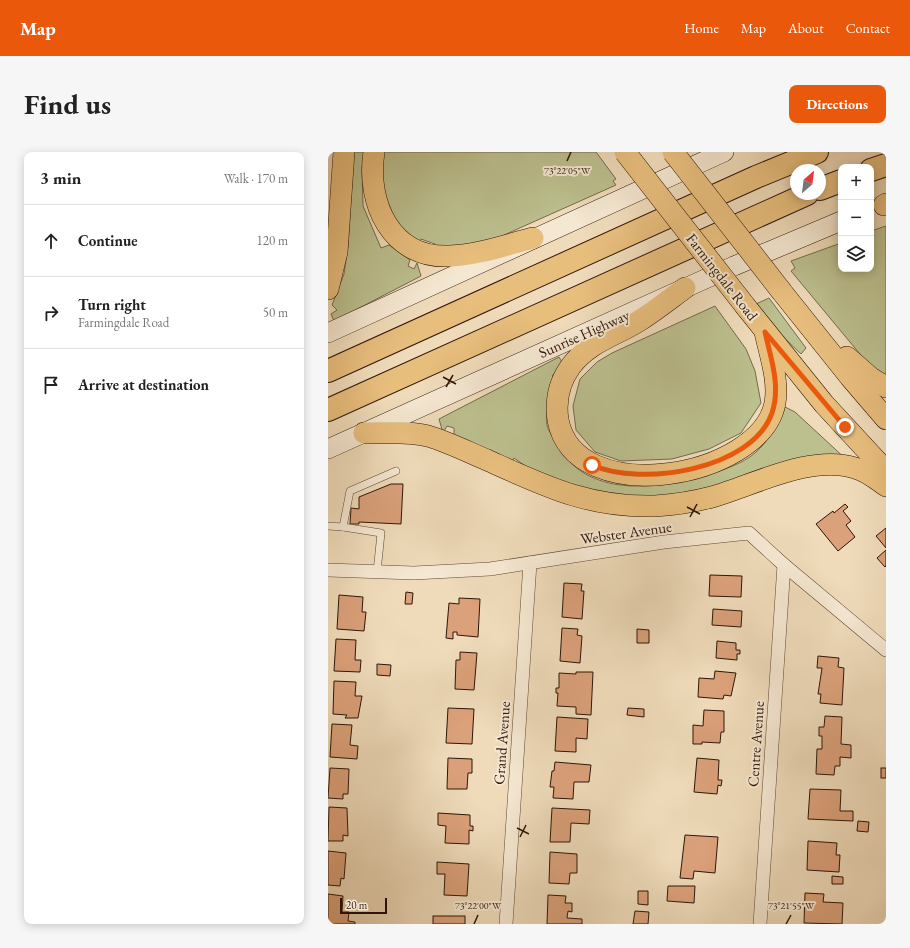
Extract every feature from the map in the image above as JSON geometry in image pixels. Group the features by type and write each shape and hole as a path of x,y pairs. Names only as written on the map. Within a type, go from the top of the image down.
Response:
{"highway":[{"path":"328,371 756,177 817,152"},
{"path":"874,169 886,165"},
{"path":"826,187 838,182"},
{"path":"328,410 794,200"}],"main road":[{"path":"328,288 337,252 344,152"},
{"path":"374,152 372,184 380,213 393,232 414,249 433,255 458,256 533,238"},
{"name":"Farmingdale Road","path":"625,152 765,332 824,404 886,471"},
{"path":"673,152 801,316 850,377 886,418"},
{"path":"328,334 533,238 724,152"},
{"name":"Sunrise Highway","path":"328,449 685,288 838,221"},
{"path":"685,288 638,322 589,347 576,360 566,374 558,397 559,424 572,448 592,465 614,473 659,474 688,469 713,462 734,453 748,444 766,426 774,404 776,383 765,332"},
{"path":"801,316 864,373 886,386"},
{"path":"364,432 404,433 427,436 454,446 560,492 608,504 656,506 696,500 789,472 824,465 842,465 856,468 870,475 886,486"}],"street":[{"name":"Webster Avenue","path":"328,570 414,573 482,570 664,542 749,533 784,566 886,650"},
{"name":"Grand Avenue","path":"506,924 530,563"},
{"name":"Centre Avenue","path":"760,924 784,566"}],"lane":[{"path":"344,527 350,491 396,471"},
{"path":"328,526 380,533 377,572"}],"green space":[{"path":"354,152 365,152 362,167 363,206 381,248 389,245 410,260 408,266 414,269 417,263 421,276 334,321 331,314 337,310 332,305 344,274 348,246"},
{"path":"383,152 596,152 616,179 613,181 616,185 475,248 433,250 435,244 421,239 418,244 386,212 379,182"},
{"path":"886,226 886,379 874,371 791,271 795,268 791,261 838,244 838,272 874,272 874,230"},
{"path":"769,298 806,348 801,354 780,334 756,304"},
{"path":"715,306 746,349 755,371 761,403 741,433 709,449 672,459 621,461 595,452 576,430 573,406 580,379 597,362 612,353"},
{"path":"559,357 563,364 552,376 555,378 548,408 548,427 557,444 569,461 585,474 604,481 624,485 645,486 666,484 706,475 732,466 750,457 765,443 783,406 795,412 847,460 693,492 640,498 607,496 538,475 514,458 511,463 454,436 454,428 447,426 443,433 439,419"}],"building":[{"path":"391,484 403,484 401,524 359,522 359,524 350,524 351,508 359,509 359,497"},
{"path":"845,504 848,507 843,511 851,521 846,525 855,537 838,551 816,524"},
{"path":"886,528 886,548 876,536"},
{"path":"886,550 886,566 885,567 877,558"},
{"path":"710,575 742,576 741,597 709,596"},
{"path":"564,583 582,584 581,591 584,591 582,619 562,617"},
{"path":"406,592 413,593 412,604 405,604"},
{"path":"339,595 363,597 362,612 366,612 364,631 337,629"},
{"path":"459,598 480,599 478,637 457,635 457,632 453,632 453,639 446,638 449,603 459,604"},
{"path":"713,609 742,611 741,627 712,625"},
{"path":"562,628 578,629 577,635 582,636 580,663 560,661"},
{"path":"637,629 649,630 649,643 637,643"},
{"path":"336,639 356,640 355,660 361,660 360,672 334,671"},
{"path":"717,641 736,643 736,650 740,650 740,654 737,654 737,660 716,658"},
{"path":"460,652 477,653 474,690 455,689 456,660 460,660"},
{"path":"818,656 839,658 838,667 844,668 842,705 820,703 821,694 818,694 822,668 817,668"},
{"path":"377,664 391,665 390,676 377,675"},
{"path":"715,671 736,673 731,696 724,695 723,699 698,697 699,678 714,679"},
{"path":"576,672 593,672 591,715 576,714 576,707 557,706 558,693 556,693 556,688 559,688 559,673 576,674"},
{"path":"334,681 356,682 355,696 362,696 358,718 345,718 347,715 333,714"},
{"path":"448,708 474,709 472,744 446,743"},
{"path":"628,708 644,709 644,717 627,715"},
{"path":"704,710 724,711 724,732 721,732 720,743 702,742 702,744 693,744 693,725 703,726"},
{"path":"825,716 842,717 841,744 851,745 851,758 840,757 840,766 835,766 834,775 816,774 817,749 822,749 822,736 819,736 819,727 824,727"},
{"path":"557,717 588,719 587,739 576,738 576,752 555,751"},
{"path":"332,724 352,725 350,745 358,746 357,759 330,757"},
{"path":"448,758 472,759 472,773 468,773 467,789 447,789"},
{"path":"697,758 719,760 718,780 722,780 721,786 718,785 717,794 694,792"},
{"path":"555,762 591,765 589,782 574,782 573,799 553,798 554,787 550,787"},
{"path":"330,768 349,769 348,794 343,794 343,799 328,798"},
{"path":"881,768 886,768 886,778 881,778"},
{"path":"810,789 841,790 840,811 853,811 853,821 808,819"},
{"path":"329,807 347,808 348,836 343,835 343,841 328,841"},
{"path":"552,808 590,810 589,824 571,823 570,842 550,842"},
{"path":"438,813 470,815 470,826 473,826 473,831 469,830 469,844 445,843 446,826 438,825"},
{"path":"858,821 869,822 868,832 857,831"},
{"path":"685,835 718,837 715,873 694,871 693,879 680,878"},
{"path":"808,841 837,843 836,855 840,855 839,872 807,870"},
{"path":"328,851 346,853 344,879 341,878 340,886 328,885"},
{"path":"550,852 577,854 577,873 570,873 569,884 549,883"},
{"path":"437,862 469,864 467,896 444,895 445,874 437,874"},
{"path":"832,876 843,877 843,884 832,884"},
{"path":"668,886 695,886 694,903 667,901"},
{"path":"638,891 648,891 648,905 638,904"},
{"path":"805,893 824,894 823,902 843,903 842,924 804,923"},
{"path":"328,894 343,896 342,912 349,912 348,921 355,922 355,924 328,924"},
{"path":"548,895 566,896 565,903 572,903 572,912 568,911 567,918 582,919 582,924 547,924"},
{"path":"635,911 649,912 648,924 633,924"},
{"path":"433,916 465,916 465,924 433,924"}],"route":[{"path":"592,465 614,473 633,475 659,474 688,469 713,462 734,453 755,439 761,433 769,420 776,392 776,383 765,332 824,404 845,427"}]}
